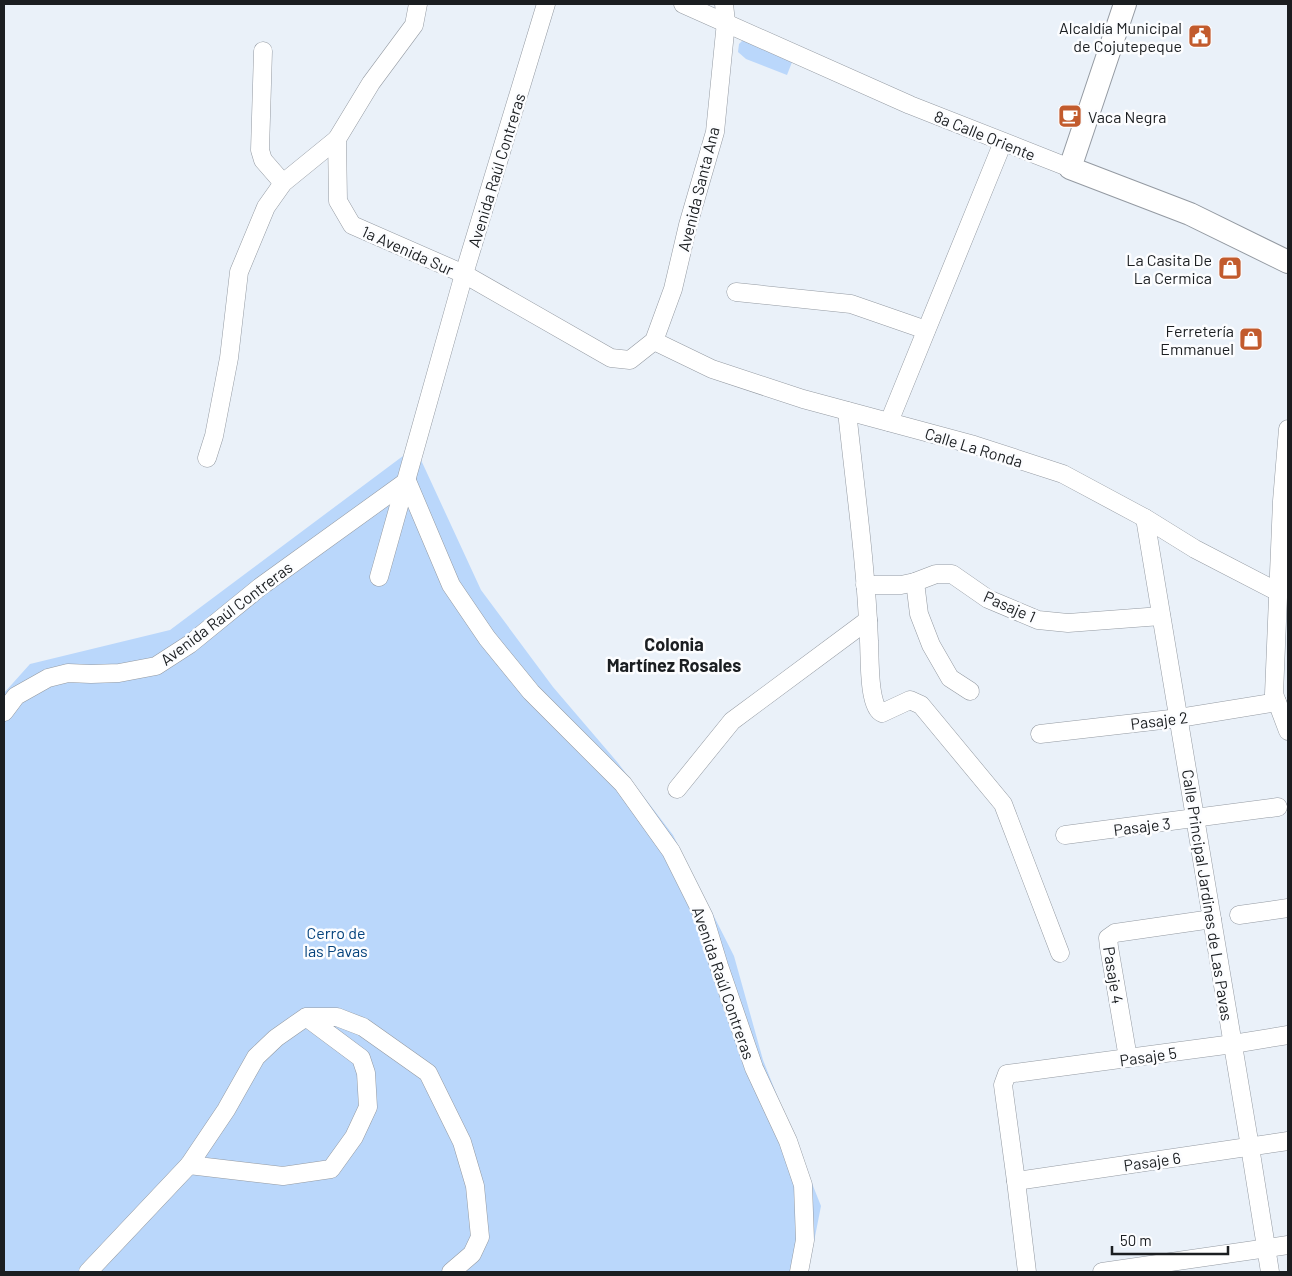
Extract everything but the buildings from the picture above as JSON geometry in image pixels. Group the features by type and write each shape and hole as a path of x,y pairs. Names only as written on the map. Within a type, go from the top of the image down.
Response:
{"main road":[{"path":"1070,168 1125,4"},
{"name":"8a Calle Oriente","path":"1070,168 1190,214 1288,262"}],"street":[{"path":"207,458 214,436 229,358 239,272 266,207 283,183 337,140 371,83 414,25 418,4"},
{"name":"Avenida Raúl Contreras","path":"379,577 464,274 546,4"},
{"name":"8a Calle Oriente","path":"683,4 910,105 1070,168"},
{"name":"Avenida Santa Ana","path":"654,341 674,289 688,225 715,132 726,22 724,4"},
{"path":"263,52 260,150 264,160 283,183"},
{"name":"1a Avenida Sur","path":"337,140 338,201 352,225 464,274 611,358 630,360 654,341"},
{"path":"889,422 1004,142"},
{"path":"736,292 851,304 926,330"},
{"name":"Calle La Ronda","path":"654,341 712,369 803,399 974,445 1063,474 1145,518 1195,549 1278,592"},
{"path":"847,411 865,585 872,693 876,709 882,713 890,711 910,700 921,705 1004,804 1060,953"},
{"path":"1288,429 1282,501 1274,694 1288,731"},
{"name":"Avenida Raúl Contreras","path":"407,481 451,585 487,638 531,692 623,784 671,851 704,917 754,1068 788,1141 803,1185 805,1240 799,1272"},
{"name":"Avenida Raúl Contreras","path":"4,712 16,696 48,678 68,672 91,674 156,666 190,644 260,587 407,481"},
{"name":"Calle Principal Jardines de Las Pavas","path":"1145,518 1270,1272"},
{"name":"Pasaje 1","path":"865,585 901,585 936,574 952,574 988,599 1038,620 1068,623 1161,616"},
{"path":"915,582 919,614 931,645 950,678 970,690"},
{"path":"677,788 732,721 868,620"},
{"name":"Pasaje 2","path":"1040,734 1178,718 1277,702"},
{"name":"Pasaje 3","path":"1065,835 1278,807"},
{"path":"1239,915 1288,908"},
{"name":"Pasaje 4","path":"1128,1058 1108,938 1115,933 1212,920"},
{"path":"188,1166 283,1176 331,1168 354,1137 368,1106 366,1073 361,1058 306,1017"},
{"path":"88,1272 188,1166 226,1110 256,1057 276,1038 306,1017 337,1017 363,1026 428,1073 462,1142 475,1186 480,1237 472,1254 451,1272"},
{"name":"Pasaje 5","path":"1016,1181 1003,1085 1007,1074 1288,1035"},
{"name":"Pasaje 6","path":"1016,1181 1288,1141"},
{"path":"1016,1181 1027,1272"},
{"path":"1102,1272 1288,1245"}],"green space":[{"path":"743,40 794,57 787,75 746,59 738,52 739,44"},
{"name":"Cerro de las Pavas","path":"415,447 481,590 553,687 618,763 673,835 734,956 763,1060 821,1206 808,1272 4,1272 4,693 30,664 170,630"}],"place":[{"name":"Alcaldía Municipal de Cojutepeque","path":"1200,36"},
{"name":"Vaca Negra","path":"1070,116"},
{"name":"La Casita De La Cermica","path":"1230,268"},
{"name":"Ferretería Emmanuel","path":"1251,339"}],"district":[{"name":"Colonia Martínez Rosales","path":"674,654"}]}
